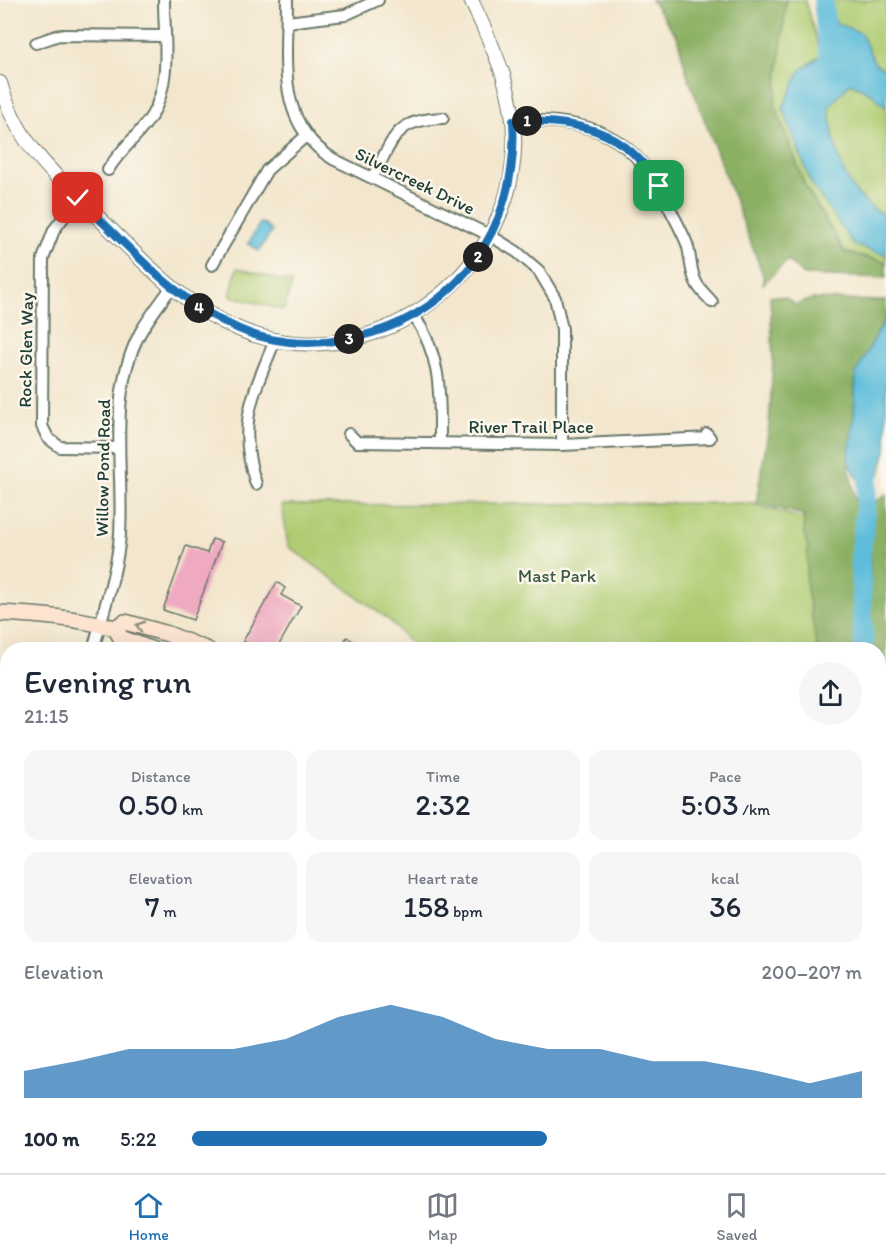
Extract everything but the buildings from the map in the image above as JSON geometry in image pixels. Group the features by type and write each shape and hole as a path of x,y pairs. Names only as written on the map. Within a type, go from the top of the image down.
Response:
{"main road":[{"path":"0,612 57,617 107,626 125,622 188,642"},
{"path":"107,626 120,638 131,642"}],"street":[{"path":"108,170 151,116 161,97 164,80 164,0"},
{"name":"Silvercreek Drive","path":"287,0 290,102 306,136 323,153 490,236 532,264 550,288 558,308 562,328 562,445"},
{"path":"287,22 345,15 378,0"},
{"path":"0,83 10,112 37,159 171,288 202,310 239,330 275,340 311,343 350,339 414,316 452,287 473,263 490,236 509,186 514,151 513,121 504,73 471,0"},
{"path":"36,43 59,35 164,36"},
{"path":"372,178 397,134 406,125 421,119 443,118"},
{"path":"513,121 546,120 580,126 602,132 630,150 647,166 659,186 687,244 696,284 712,302"},
{"path":"212,265 267,170 306,136"},
{"name":"Rock Glen Way","path":"78,198 54,230 43,259 42,426 48,438 60,447 118,448"},
{"name":"Willow Pond Road","path":"98,642 107,626 120,538 118,448 120,402 129,360 147,321 171,288"},
{"path":"414,316 426,337 440,379 440,443"},
{"path":"256,484 247,456 248,418 275,340"},
{"name":"River Trail Place","path":"349,434 357,442 562,445 710,438 707,434"}],"green space":[{"path":"651,0 786,0 775,105 805,186 844,252 886,262 886,278 803,275 788,260 763,284 763,275 687,74 677,36"},
{"path":"786,0 805,0 821,55 800,71 854,245 886,255 886,262 845,252 805,186 775,105"},
{"path":"828,0 886,0 886,70 875,64 861,33 836,23"},
{"path":"850,83 871,93 886,107 886,216 860,197 850,184 838,155 829,107"},
{"path":"237,268 292,283 284,310 230,296"},
{"path":"770,296 785,297 796,305 812,299 886,301 886,317 856,373 854,416 848,461 858,513 855,642 816,642 806,583 808,548 804,533 804,515 756,503 769,426 773,360"},
{"path":"886,494 886,642 871,642 870,506"},
{"name":"Mast Park","path":"749,503 808,520 832,642 409,642 389,620 288,546 282,505"}],"water":[{"path":"836,23 861,33 875,64 886,70 886,107 871,93 850,83 829,107 838,155 850,184 871,207 886,216 886,255 854,245 811,183 783,108 800,71 833,47"},
{"path":"260,223 265,224 272,231 259,251 248,244"},
{"path":"886,317 886,449 880,474 866,493 848,461 854,416 856,373"}],"waterway":[{"path":"823,0 829,56 856,68 886,86"},
{"path":"864,642 860,563 869,469"}],"route":[{"path":"78,198 171,288 202,310 251,334 289,342 319,343 367,335 414,316 440,298 463,276 490,236 504,203 513,169 513,121 546,120 602,132 621,142 639,158 647,166 659,186"}]}
